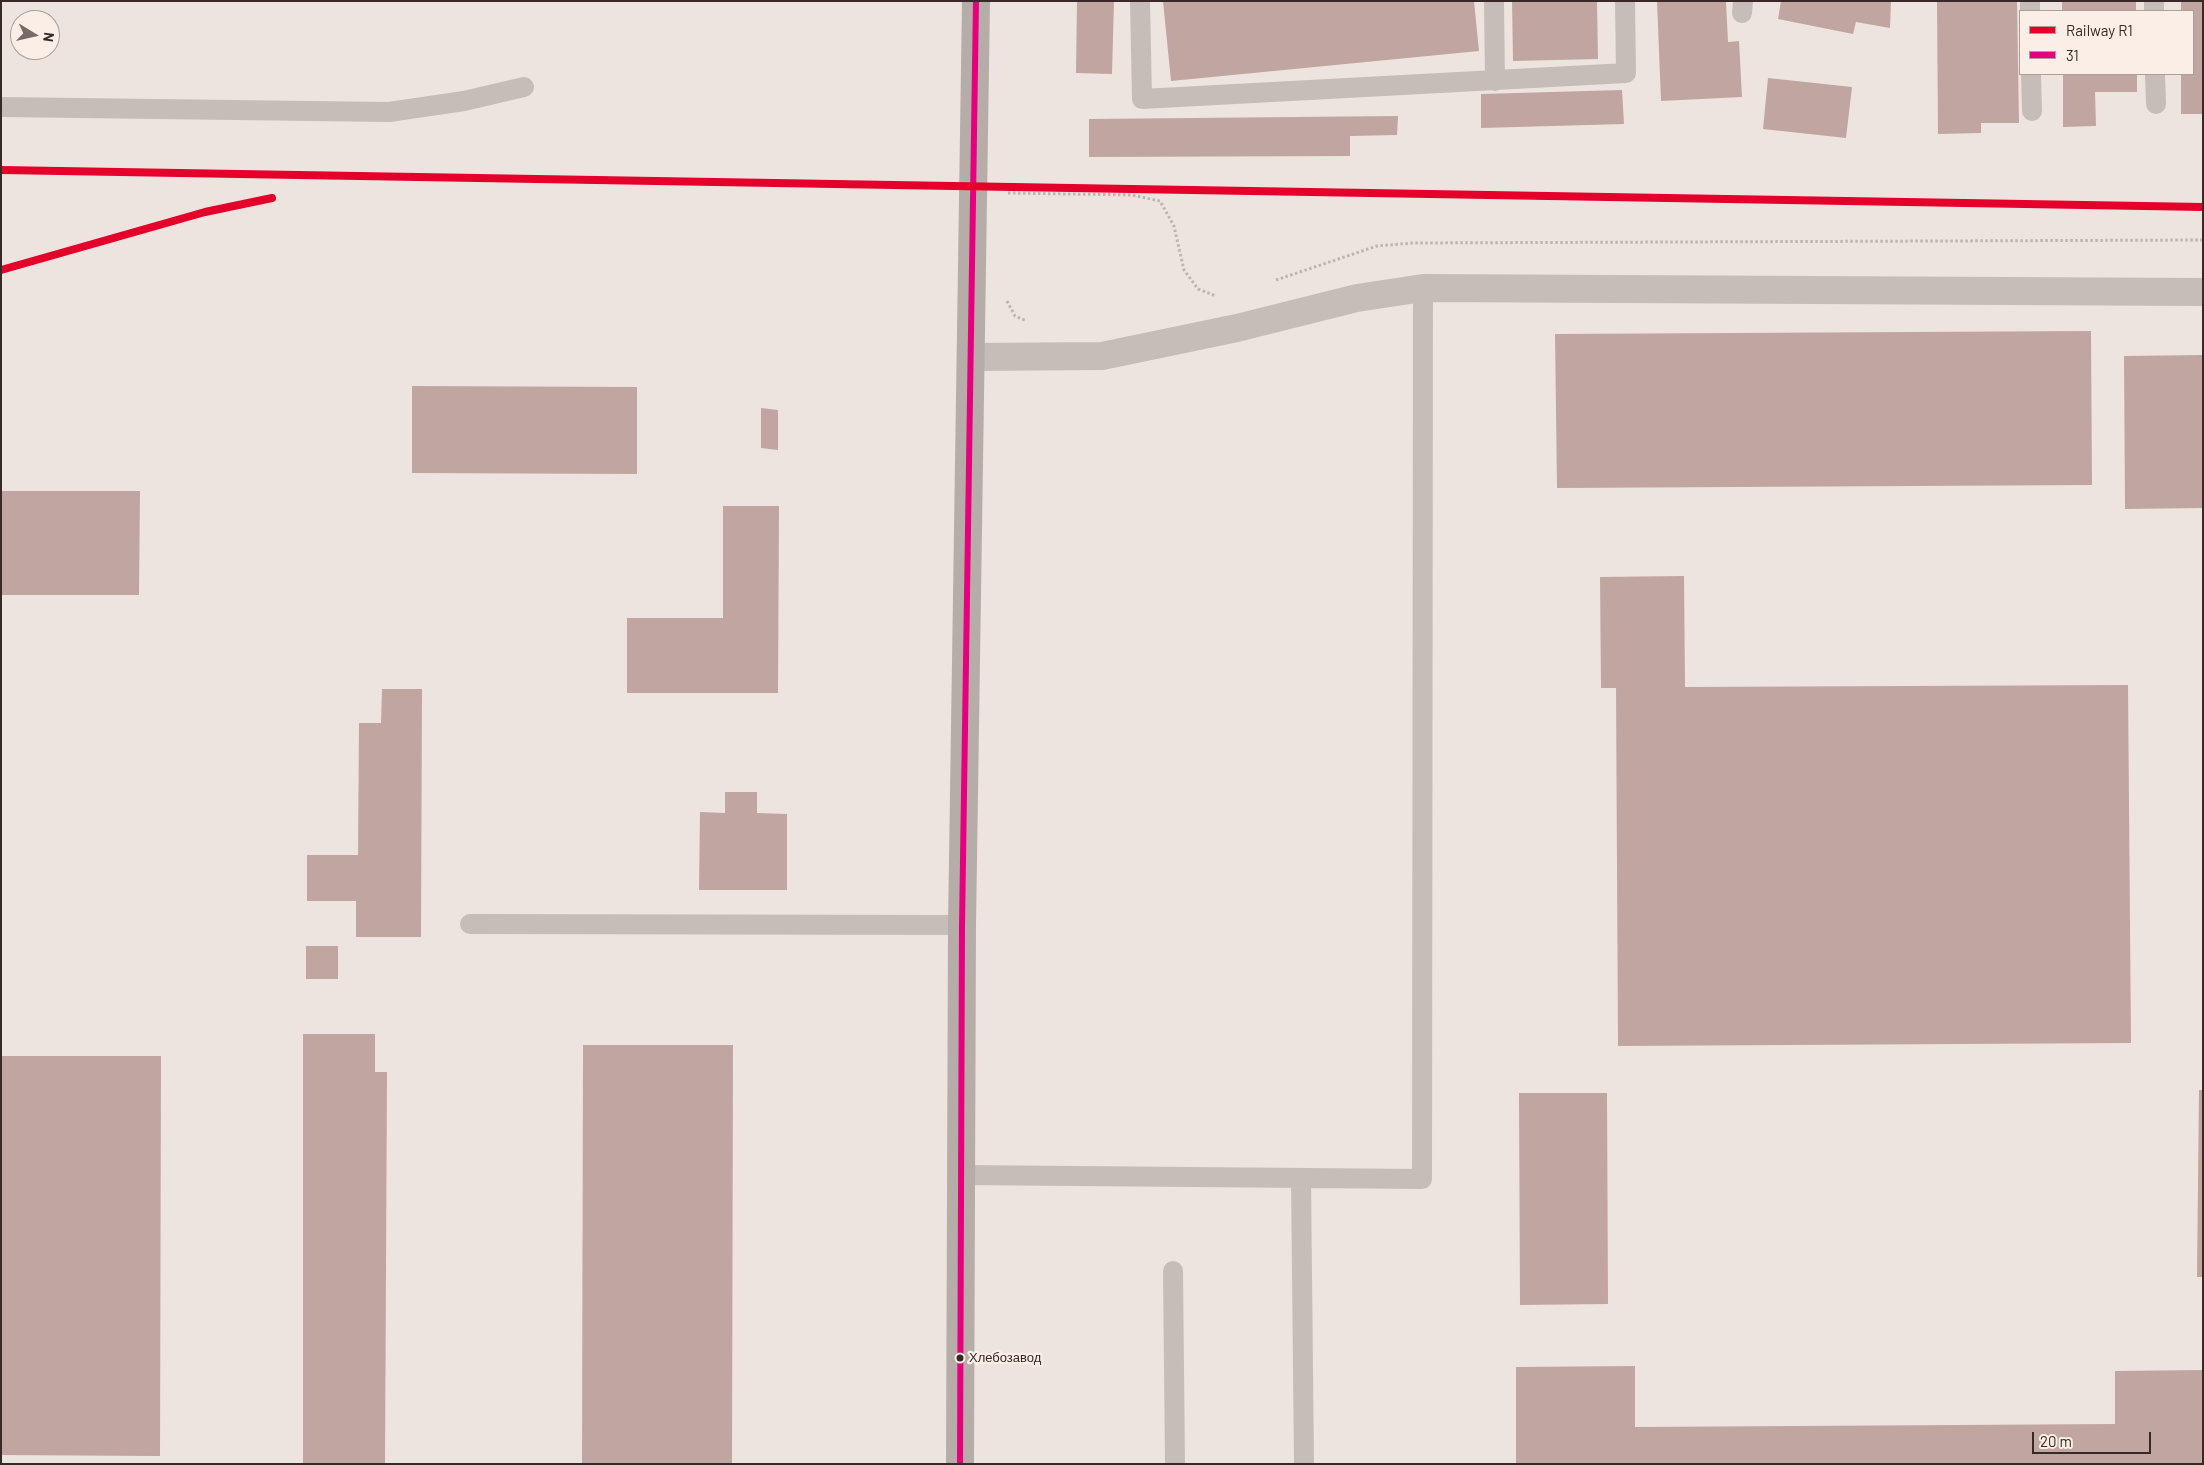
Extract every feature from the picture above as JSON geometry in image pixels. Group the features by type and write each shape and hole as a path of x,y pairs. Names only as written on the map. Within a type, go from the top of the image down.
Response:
{"main road":[{"path":"960,1464 962,925 976,1"}],"street":[{"path":"972,357 1102,356 1237,328 1357,298 1423,288 2203,292"}],"lane":[{"path":"1140,1 1142,99 1626,74 1624,1"},
{"path":"1494,1 1496,80"},
{"path":"2031,75 2032,111"},
{"path":"2155,75 2156,104"},
{"path":"1,107 389,112 464,101 524,87"},
{"path":"961,1175 1422,1179 1423,288"},
{"path":"470,924 962,925"},
{"path":"1301,1178 1304,1464"},
{"path":"1173,1271 1175,1464"}],"path":[{"path":"1002,192 1132,195 1160,201 1174,226 1184,270 1198,289 1222,298 1214,301"},
{"path":"1267,283 1377,246 1412,243 2203,240"},
{"path":"1003,293 1015,316 1030,322"}],"building":[{"path":"1077,1 1114,1 1112,74 1076,73"},
{"path":"1163,1 1474,1 1479,51 1171,81"},
{"path":"1512,1 1597,1 1598,59 1513,61"},
{"path":"1657,1 1726,2 1728,42 1739,41 1742,97 1661,101"},
{"path":"1781,1 1891,1 1890,28 1856,22 1853,34 1778,19"},
{"path":"1937,1 2017,1 2019,123 1981,123 1981,133 1938,134"},
{"path":"2062,1 2136,1 2136,10 2062,10"},
{"path":"2181,1 2203,1 2203,114 2181,114 2181,75 2194,75 2194,10 2181,10"},
{"path":"2063,75 2137,75 2137,92 2095,92 2096,126 2063,127"},
{"path":"1768,78 1852,87 1846,138 1763,129"},
{"path":"1622,90 1624,124 1481,128 1481,94"},
{"path":"1398,116 1397,135 1350,136 1350,156 1089,157 1089,119"},
{"path":"2091,331 2092,485 1557,488 1555,334"},
{"path":"2203,355 2203,508 2125,509 2124,356"},
{"path":"412,386 637,387 637,474 412,473"},
{"path":"761,408 778,410 778,450 761,448"},
{"path":"1,491 140,491 139,595 1,595"},
{"path":"723,506 779,506 778,693 627,693 627,618 723,618"},
{"path":"1684,576 1685,687 2128,685 2131,1043 1618,1046 1616,688 1601,688 1600,577"},
{"path":"382,689 422,689 421,937 356,937 356,901 307,901 307,855 358,855 359,723 381,723"},
{"path":"725,792 757,792 757,813 787,814 787,890 699,890 700,812 725,813"},
{"path":"306,946 338,946 338,979 306,979"},
{"path":"303,1034 375,1034 375,1072 387,1072 385,1464 303,1464"},
{"path":"583,1045 733,1045 732,1464 582,1464"},
{"path":"1,1056 161,1056 160,1456 1,1455"},
{"path":"2199,1090 2203,1090 2203,1277 2197,1277"},
{"path":"1519,1093 1607,1093 1608,1304 1520,1305"},
{"path":"1635,1366 1635,1427 2115,1424 2115,1371 2203,1370 2203,1464 1516,1464 1516,1367"}],"rail line":[{"name":"R1","path":"1,170 2203,207"},
{"name":"R1","path":"1,270 205,212 272,198"}],"transit line":[{"name":"31","path":"960,1464 962,925 976,1"}],"place":[{"name":"Хлебозавод","path":"960,1358"}]}
